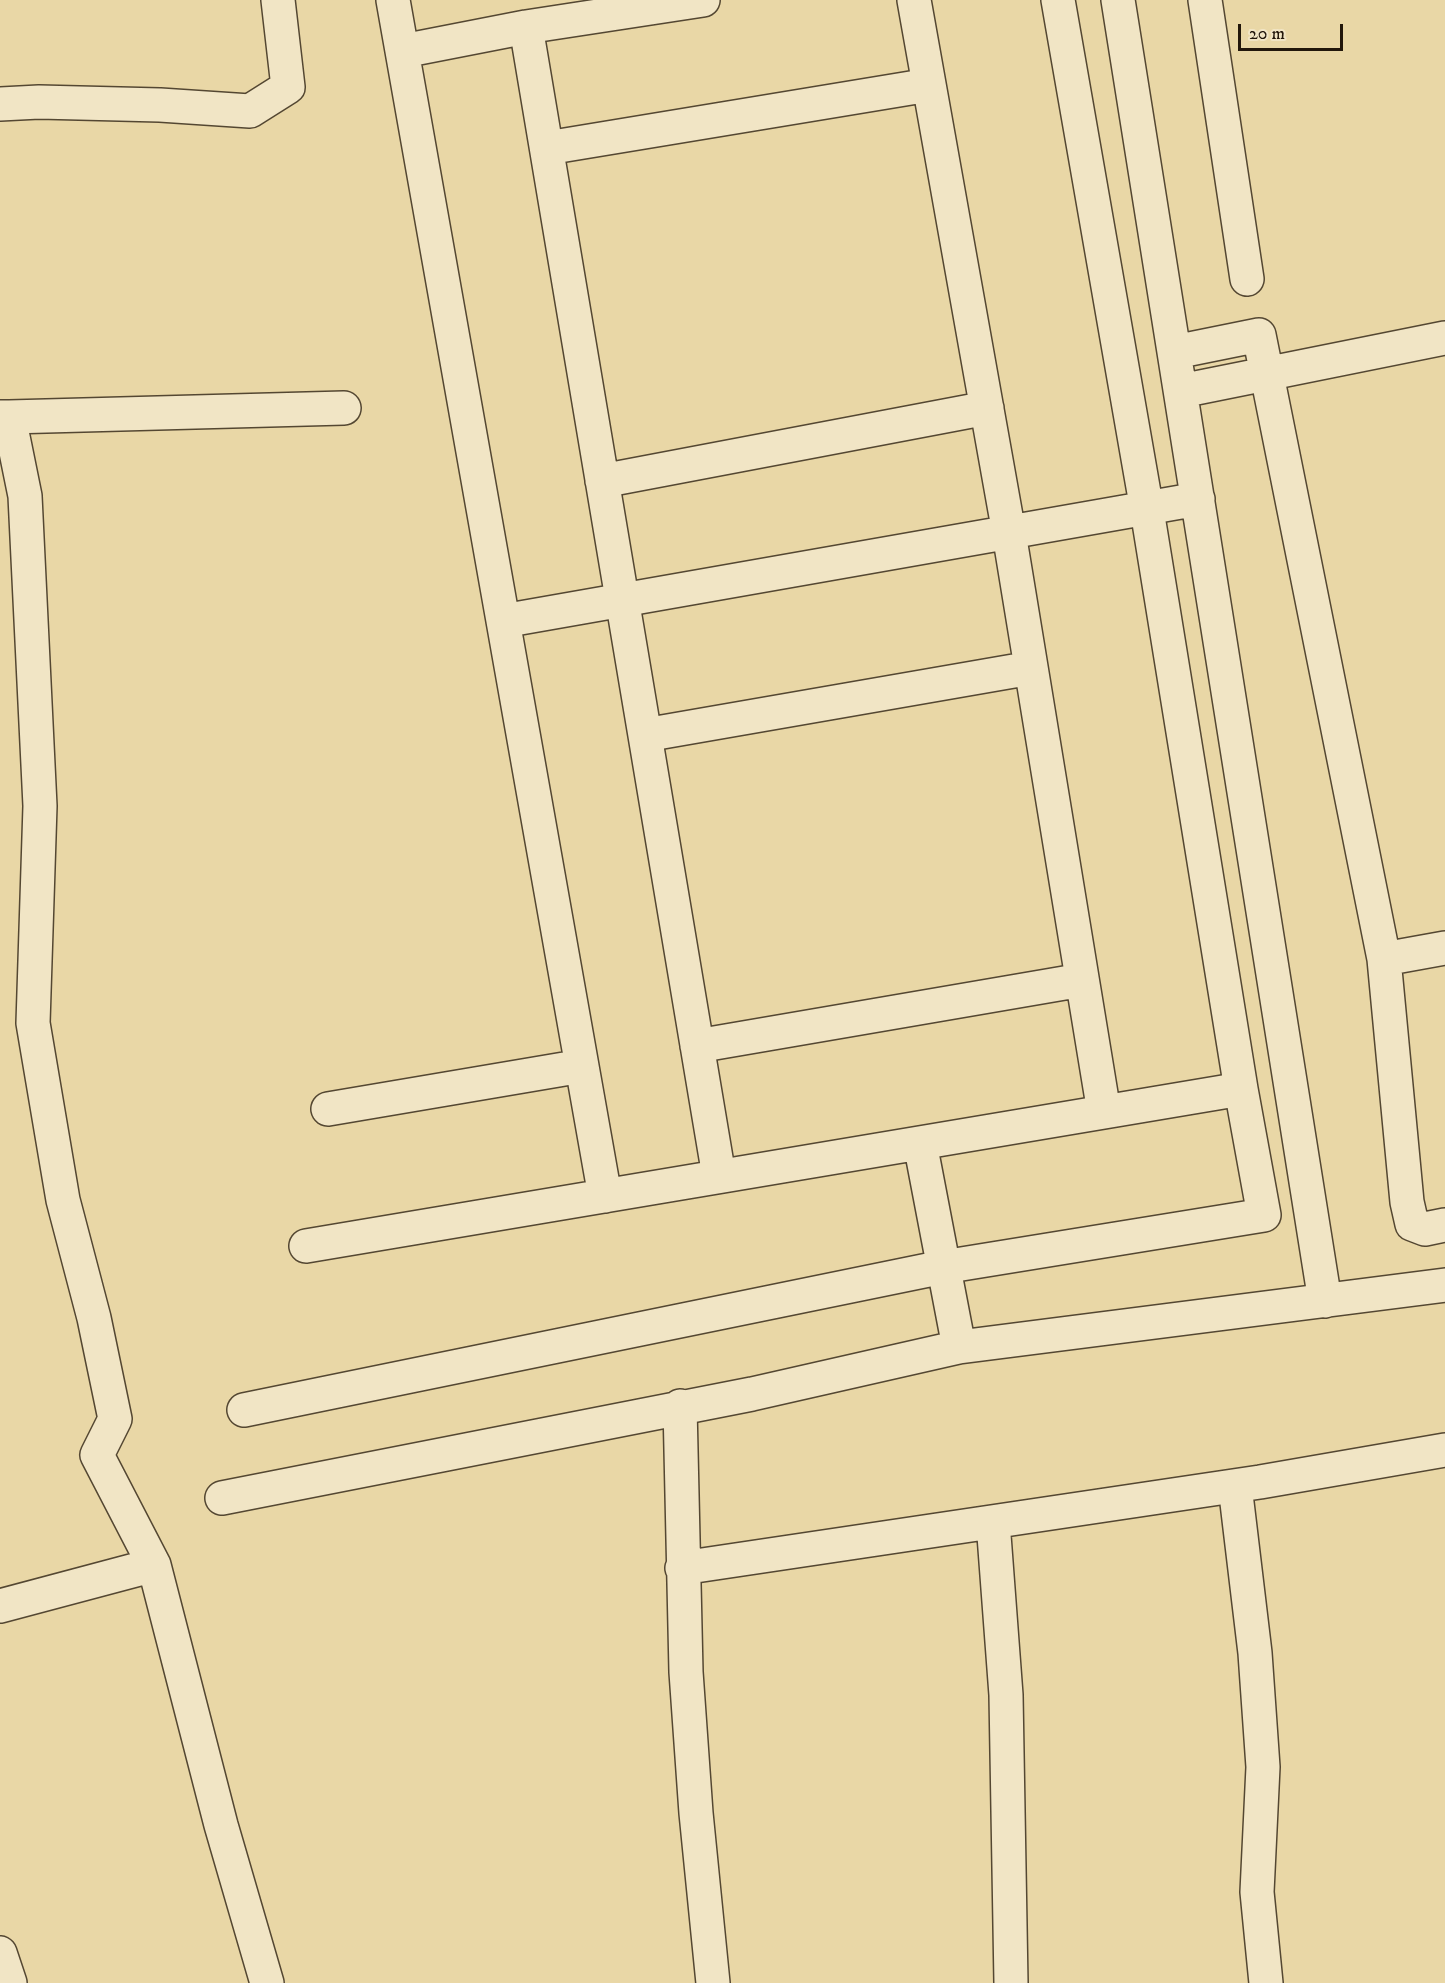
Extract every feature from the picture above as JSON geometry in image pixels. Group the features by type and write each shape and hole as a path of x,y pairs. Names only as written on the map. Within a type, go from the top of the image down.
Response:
{"street":[{"path":"0,104 39,102 250,111 288,87 278,0"},
{"path":"393,0 605,1196"},
{"path":"403,51 526,27 703,0"},
{"path":"914,0 1009,533 1104,1112"},
{"path":"244,1410 943,1267 1264,1215 1241,1089 1147,510 1058,0"},
{"path":"1118,0 1324,1300"},
{"path":"1205,0 1247,279"},
{"path":"526,27 719,1176"},
{"path":"547,148 929,85"},
{"path":"1175,352 1258,335 1384,959 1407,1202 1412,1224 1425,1229 1445,1225"},
{"path":"1181,391 1445,338"},
{"path":"267,1983 221,1825 154,1565 97,1455 116,1419 94,1318 63,1200 33,1023 40,806 26,496 4,417 344,408"},
{"path":"602,481 987,408"},
{"path":"503,621 1147,510 1198,499"},
{"path":"645,735 1031,668"},
{"path":"1384,959 1445,948"},
{"path":"697,1046 1082,980"},
{"path":"328,1109 582,1066"},
{"path":"306,1245 1241,1089"},
{"path":"920,1143 959,1347"},
{"path":"222,1498 680,1406 752,1394 959,1347 1445,1285"},
{"path":"680,1406 686,1672 696,1814 713,1983"},
{"path":"682,1568 1235,1486 1445,1450"},
{"path":"1235,1486 1255,1653 1263,1767 1257,1892 1266,1983"},
{"path":"993,1522 1005,1695 1011,1983"},
{"path":"0,1606 154,1565"},
{"path":"0,1953 10,1983"}]}
